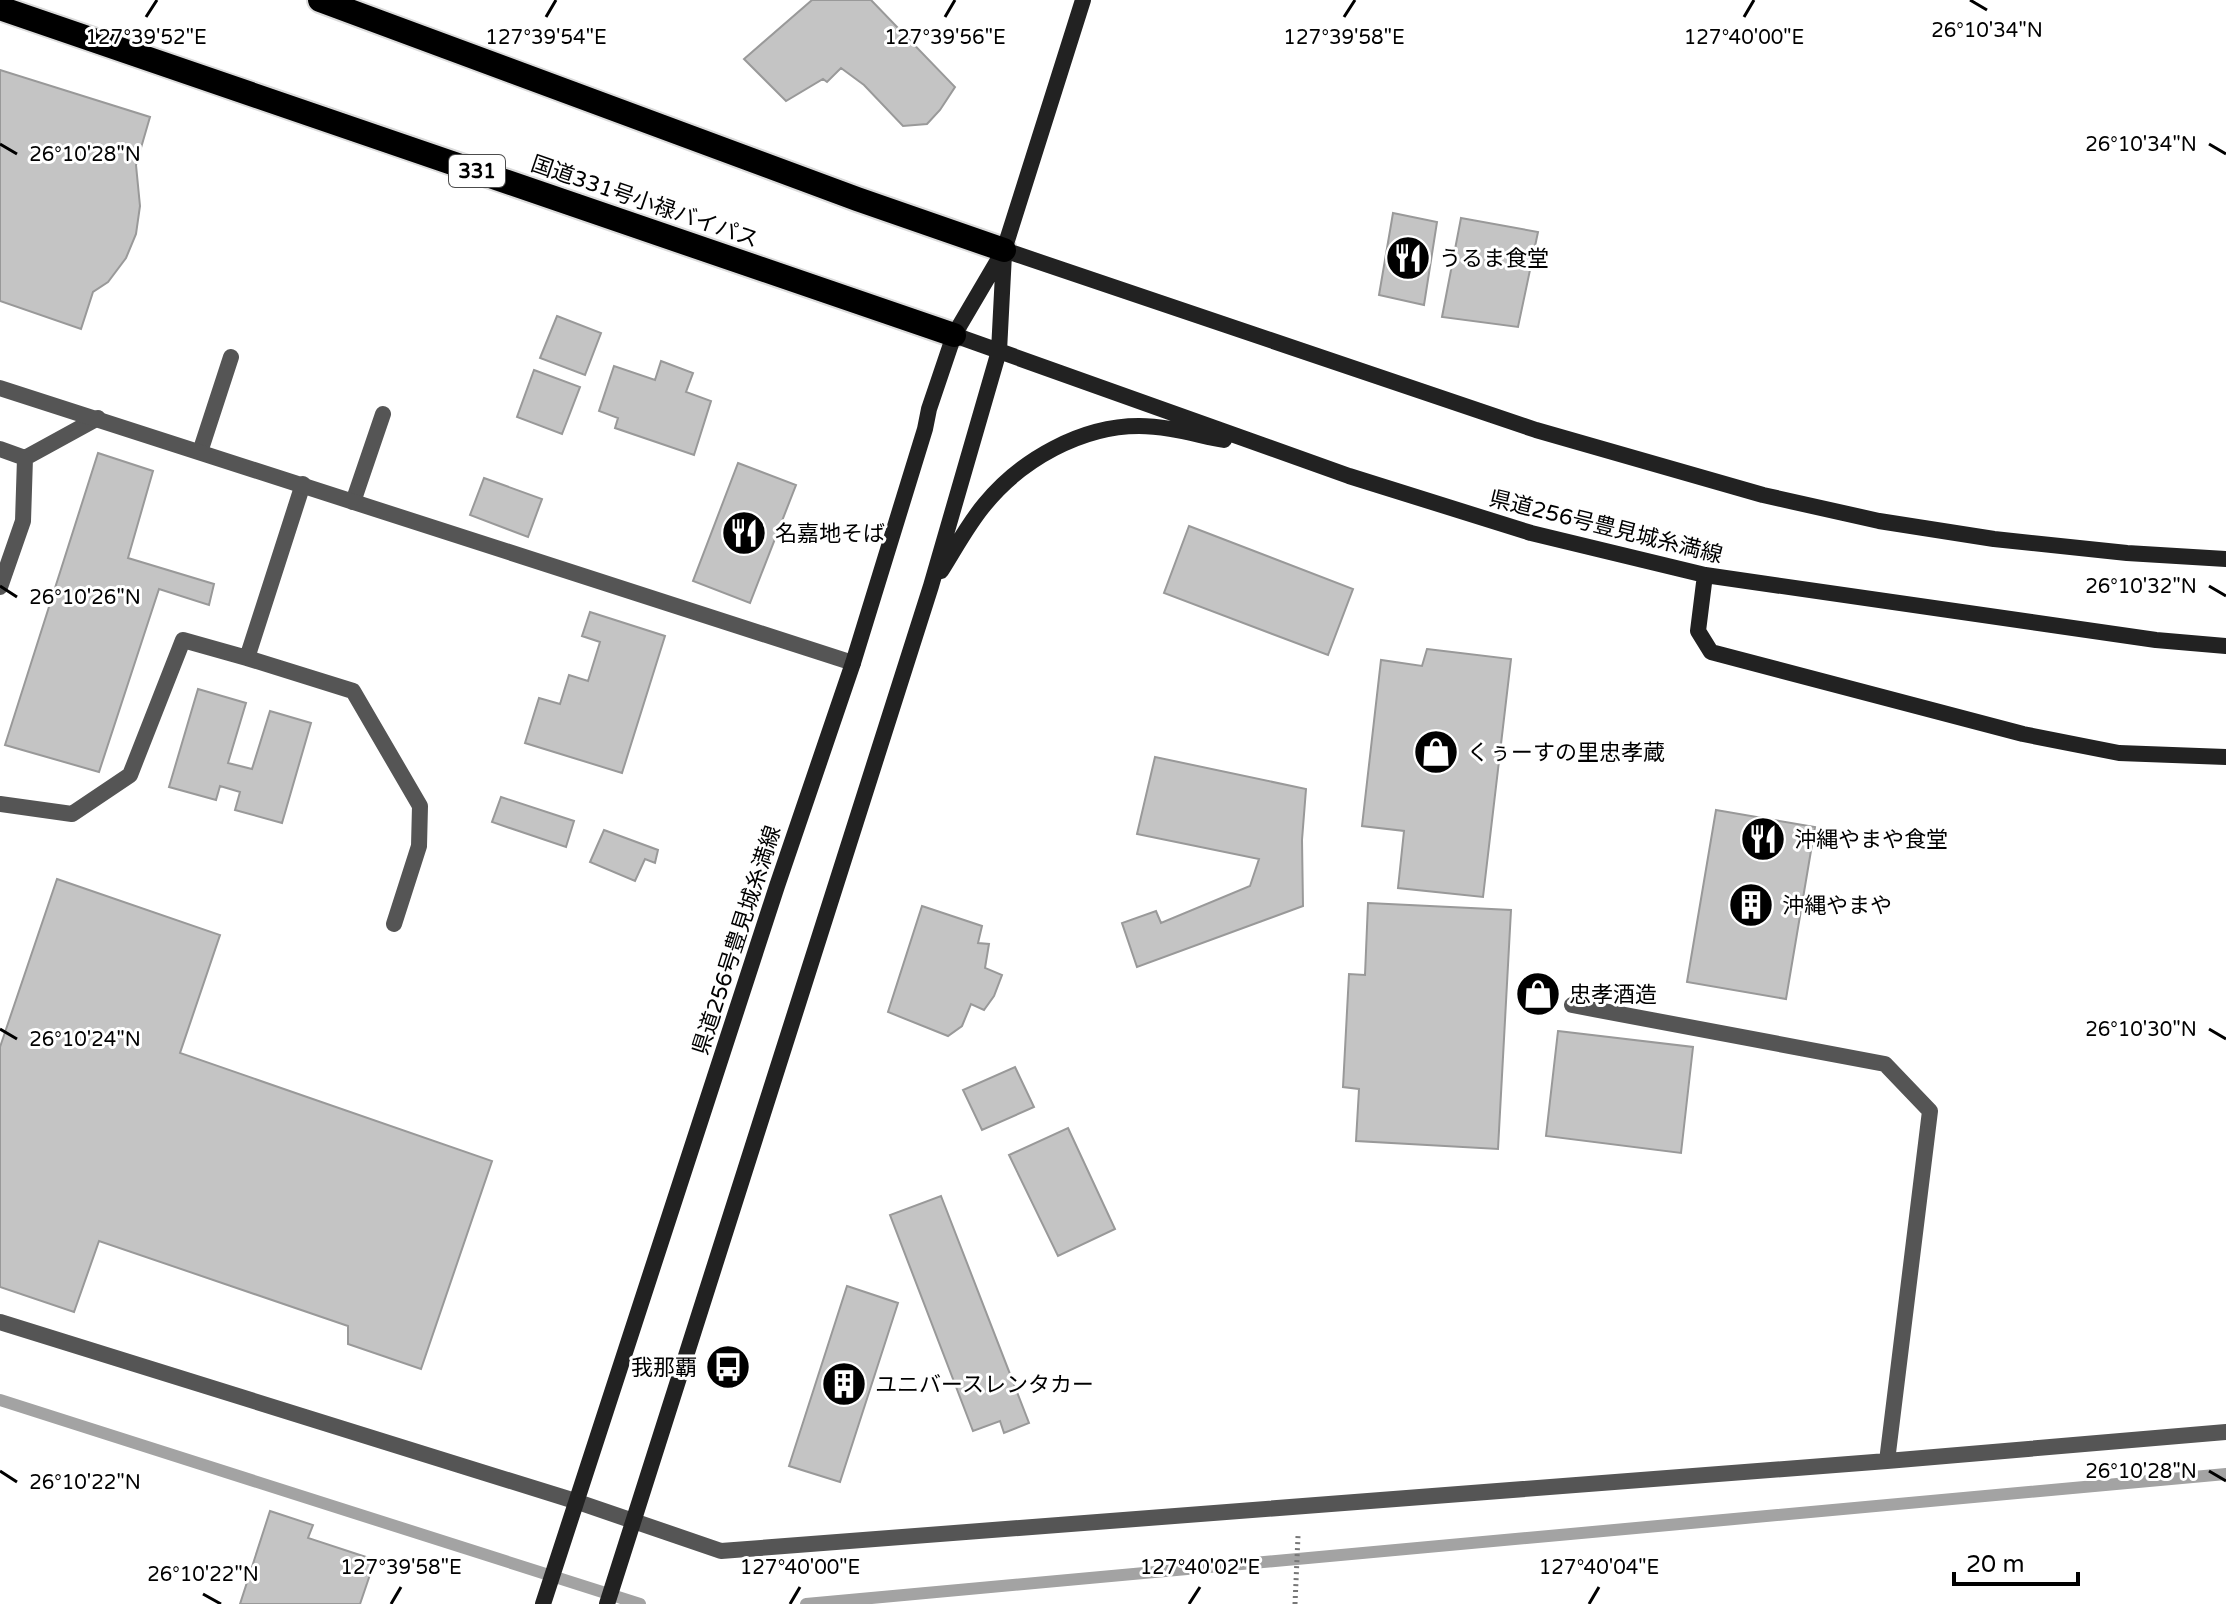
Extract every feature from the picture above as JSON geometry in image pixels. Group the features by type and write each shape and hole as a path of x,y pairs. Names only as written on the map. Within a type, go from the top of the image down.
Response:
{"highway":[{"path":"320,0 857,199 1004,250"},
{"name":"国道331号小禄バイパス","path":"0,8 954,335"}],"main road":[{"path":"954,335 1004,250 1083,0"},
{"path":"607,1604 931,586 999,351 1004,250"},
{"path":"1004,250 1536,430 1763,495 1879,521 1994,539 2127,553 2226,559"},
{"name":"県道256号豊見城糸満線","path":"543,1602 853,663 954,335 1281,452 1430,503 1531,533 1705,575 2156,640 2226,646"},
{"path":"931,586 985,504 1018,471 1069,441 1114,428 1148,426 1281,452"},
{"path":"1705,575 1698,631 1711,652 2023,734 2119,753 2226,757"}],"street":[{"path":"200,452 231,357"},
{"path":"0,388 853,663"},
{"path":"353,502 383,414"},
{"path":"0,449 25,458 98,418"},
{"path":"0,587 4,564 23,521 25,458"},
{"path":"247,658 303,484"},
{"path":"0,804 72,814 130,775 183,640 247,658 353,691 420,806 419,846 394,924"},
{"path":"1572,1005 1885,1064 1930,1111 1887,1461"},
{"path":"0,1322 575,1501 721,1551 2226,1432"}],"path":[{"path":"1295,1604 1296,1568"}],"building":[{"path":"812,0 871,0 955,87 927,124 903,126 864,85 841,68 827,82 823,79 786,101 744,59"},
{"path":"0,70 150,117 136,165 140,206 136,234 126,258 108,282 93,292 81,329 0,301"},
{"name":"うるま食堂","path":"1393,213 1437,222 1424,305 1379,295"},
{"path":"1461,218 1538,232 1518,327 1442,317"},
{"path":"557,316 601,333 585,375 540,358"},
{"path":"661,361 693,373 686,392 711,401 694,455 615,428 618,418 599,411 614,366 655,380"},
{"path":"534,370 580,387 562,434 517,417"},
{"path":"98,453 153,471 128,558 214,584 209,605 159,589 99,772 5,745"},
{"name":"名嘉地そば","path":"738,463 796,485 750,603 693,581"},
{"path":"484,478 542,499 528,537 470,515"},
{"path":"1189,526 1353,589 1328,655 1164,593"},
{"path":"590,612 665,636 622,773 525,743 539,698 560,704 569,675 588,681 600,642 582,636"},
{"path":"1427,649 1511,659 1483,897 1398,888 1404,831 1362,826 1381,660 1422,666"},
{"path":"198,689 246,703 228,763 252,769 270,711 311,723 282,823 235,810 240,792 220,786 216,800 169,787"},
{"path":"1155,757 1306,789 1302,840 1303,906 1137,967 1122,923 1156,911 1161,923 1250,886 1259,859 1137,834"},
{"path":"501,797 574,821 566,847 492,822"},
{"name":"沖縄やまや","path":"1716,810 1815,827 1786,999 1687,982"},
{"path":"604,830 658,850 655,863 645,859 635,881 590,862"},
{"path":"57,879 220,935 180,1053 492,1161 421,1369 348,1344 348,1326 99,1241 74,1312 0,1287 0,1047"},
{"path":"1368,903 1511,910 1498,1149 1356,1141 1359,1089 1343,1087 1349,974 1365,975"},
{"path":"922,906 982,926 978,943 989,944 985,968 1002,975 994,996 984,1010 971,1004 962,1026 948,1036 888,1012"},
{"path":"1558,1031 1693,1047 1681,1153 1546,1136"},
{"path":"1015,1067 1034,1107 982,1130 963,1090"},
{"path":"1068,1128 1115,1229 1058,1256 1009,1155"},
{"path":"941,1196 1029,1423 1004,1433 1000,1421 973,1431 890,1215"},
{"name":"ユニバースレンタカー","path":"847,1286 898,1303 840,1482 789,1466"},
{"path":"270,1511 313,1525 308,1538 375,1560 360,1604 240,1604"}],"waterway":[{"path":"0,1400 640,1604"},
{"path":"806,1604 2226,1474"}],"place":[{"name":"うるま食堂","path":"1408,258"},
{"name":"名嘉地そば","path":"744,533"},
{"name":"くぅーすの里忠孝蔵","path":"1436,752"},
{"name":"沖縄やまや食堂","path":"1763,839"},
{"name":"沖縄やまや","path":"1751,905"},
{"name":"忠孝酒造","path":"1538,994"},
{"name":"我那覇","path":"728,1367"},
{"name":"ユニバースレンタカー","path":"844,1384"}]}
